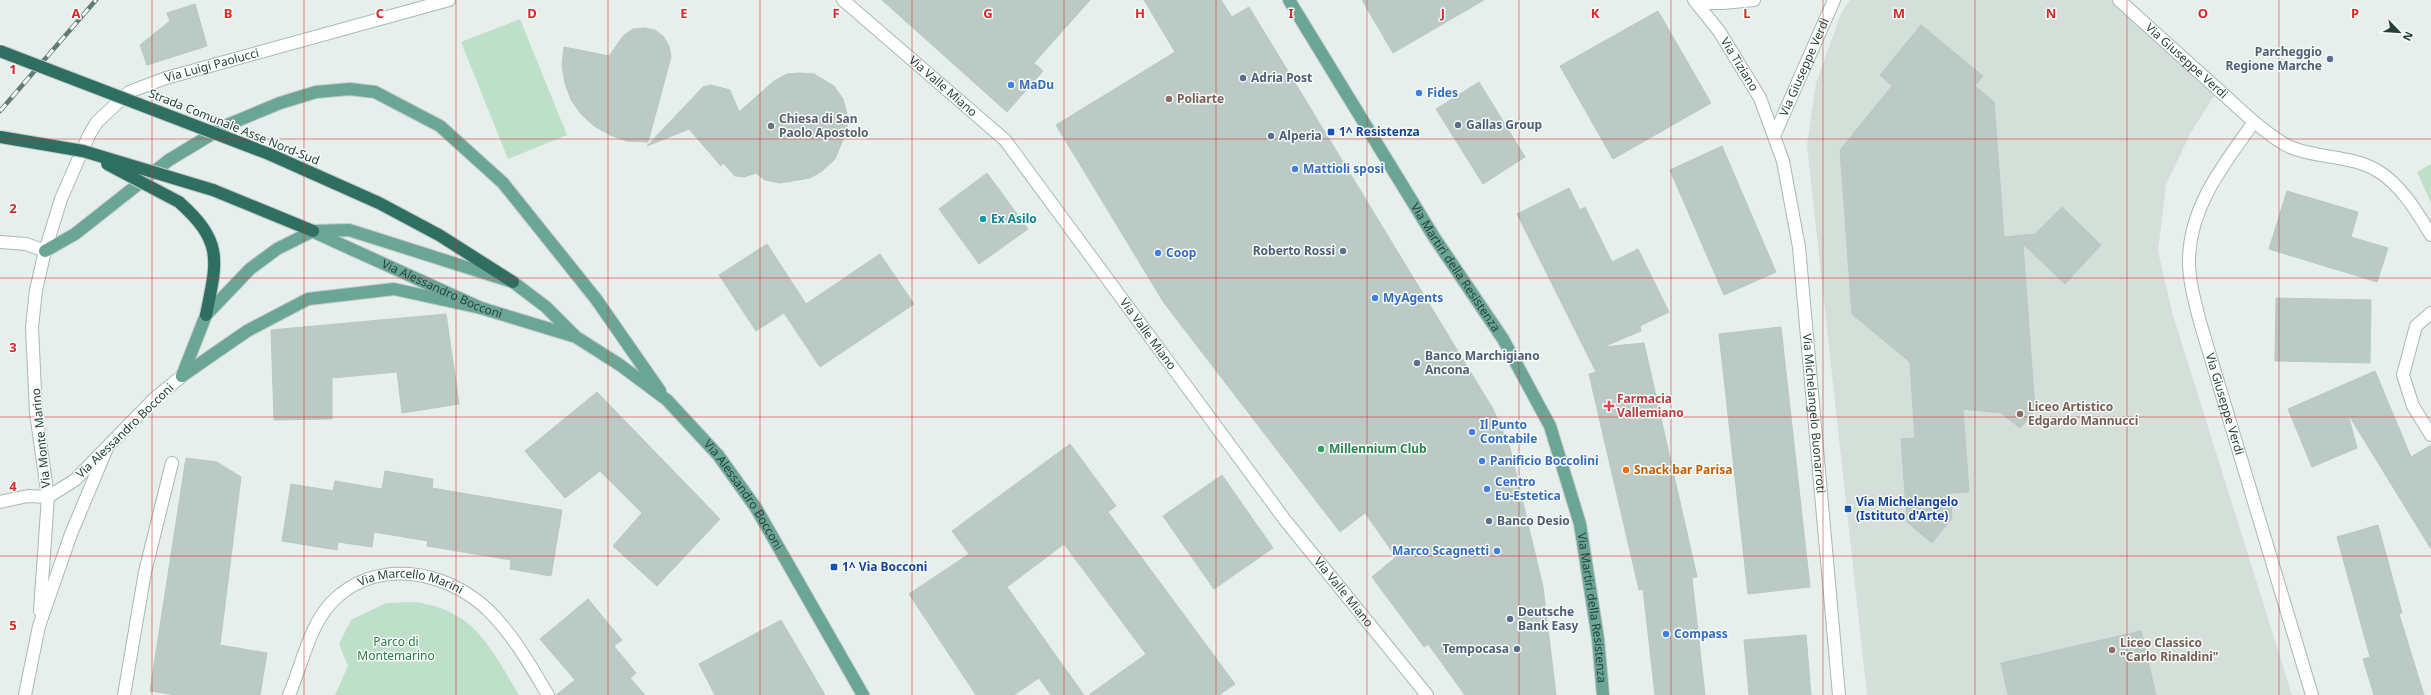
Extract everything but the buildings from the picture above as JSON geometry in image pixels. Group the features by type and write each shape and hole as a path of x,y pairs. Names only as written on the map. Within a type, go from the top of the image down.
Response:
{"highway":[{"name":"Strada Comunale Asse Nord-Sud","path":"0,51 269,154 379,203 438,235 513,282"},
{"path":"0,137 83,151 213,190 313,231"},
{"path":"83,151 179,202 199,219 214,249 215,268 206,315"}],"main road":[{"name":"Via Martiri della Resistenza","path":"1289,0 1434,237 1503,339 1550,426 1580,524 1598,639 1603,695"},
{"path":"46,251 75,234 169,160 228,125 280,103 316,92 350,89 375,92 440,126 503,183 596,299 667,400"},
{"path":"182,376 206,315 250,269 277,249 313,231 349,230 513,282"},
{"name":"Via Alessandro Bocconi","path":"313,231 481,308 576,337"},
{"name":"Via Alessandro Bocconi","path":"513,282 546,308 576,337 620,364 667,400 718,455 756,508 863,695"},
{"path":"182,376 247,331 308,299 394,289 481,308"}],"street":[{"name":"Via Luigi Paolucci","path":"46,251 60,199 89,135 97,122 129,92 166,78 265,49 449,0"},
{"name":"Via Valle Miano","path":"843,0 1006,140 1285,520 1427,695"},
{"path":"1695,1 1723,3 1754,0"},
{"name":"Via Giuseppe Verdi","path":"1775,134 1834,0"},
{"name":"Via Giuseppe Verdi","path":"2119,0 2254,122 2289,147 2348,160 2378,171 2400,190 2431,235"},
{"name":"Via Tiziano","path":"1695,1 1719,31 1760,98 1775,134"},
{"name":"Via Giuseppe Verdi","path":"2254,122 2222,166 2202,200 2192,234 2189,262 2192,288 2200,322 2312,695"},
{"name":"Via Michelangelo Buonarroti","path":"1775,134 1783,161 1799,247 1839,695"},
{"path":"0,242 26,244 46,251"},
{"name":"Via Monte Marino","path":"25,695 39,626 48,497 36,413 32,328 36,290 46,251"},
{"path":"2431,313 2416,326 2403,376 2413,406 2431,435"},
{"name":"Via Alessandro Bocconi","path":"48,497 75,480 156,398 182,376"},
{"name":"Via Monte Marino","path":"39,626 71,534 107,448"},
{"path":"124,695 145,572 172,463"},
{"path":"0,502 28,496 48,497"},
{"name":"Via Marcello Marini","path":"289,695 314,629 332,603 356,583 376,575 401,572 428,577 461,590 486,609 523,652 548,695"}],"shaded area":[{"name":"Liceo Artistico Edgardo Mannucci","path":"1850,0 2117,0 2216,93 2190,134 2166,185 2158,251 2172,312 2292,695 1867,695 1807,145 1816,83 1842,11"}],"green space":[{"path":"520,19 567,135 508,159 461,42"},
{"path":"2431,164 2431,203 2417,172"},
{"name":"Parco di Montemarino","path":"386,603 421,603 444,609 459,617 483,638 519,695 335,695 348,666 339,644 351,620"}],"railway":[{"path":"0,111 96,0"}],"place":[{"name":"Parcheggio Regione Marche","path":"2330,59"},
{"name":"Adria Post","path":"1243,78"},
{"name":"MaDu","path":"1011,85"},
{"name":"Fides","path":"1419,93"},
{"name":"Poliarte","path":"1169,99"},
{"name":"Gallas Group","path":"1458,125"},
{"name":"Chiesa di San Paolo Apostolo","path":"771,126"},
{"name":"1^ Resistenza","path":"1331,132"},
{"name":"Alperia","path":"1271,136"},
{"name":"Mattioli sposi","path":"1295,169"},
{"name":"Ex Asilo","path":"983,219"},
{"name":"Roberto Rossi","path":"1343,251"},
{"name":"Coop","path":"1158,253"},
{"name":"MyAgents","path":"1375,298"},
{"name":"Banco Marchigiano Ancona","path":"1417,363"},
{"name":"Farmacia Vallemiano","path":"1609,406"},
{"name":"Liceo Artistico Edgardo Mannucci","path":"2020,414"},
{"name":"Il Punto Contabile","path":"1472,432"},
{"name":"Millennium Club","path":"1321,449"},
{"name":"Panificio Boccolini","path":"1482,461"},
{"name":"Snack bar Parisa","path":"1626,470"},
{"name":"Centro Eu-Estetica","path":"1487,489"},
{"name":"Via Michelangelo (Istituto d'Arte)","path":"1848,509"},
{"name":"Banco Desio","path":"1489,521"},
{"name":"Marco Scagnetti","path":"1497,551"},
{"name":"1^ Via Bocconi","path":"834,567"},
{"name":"Deutsche Bank Easy","path":"1510,619"},
{"name":"Compass","path":"1666,634"},
{"name":"Tempocasa","path":"1517,649"},
{"name":"Liceo Classico \"Carlo Rinaldini\"","path":"2112,650"}]}
